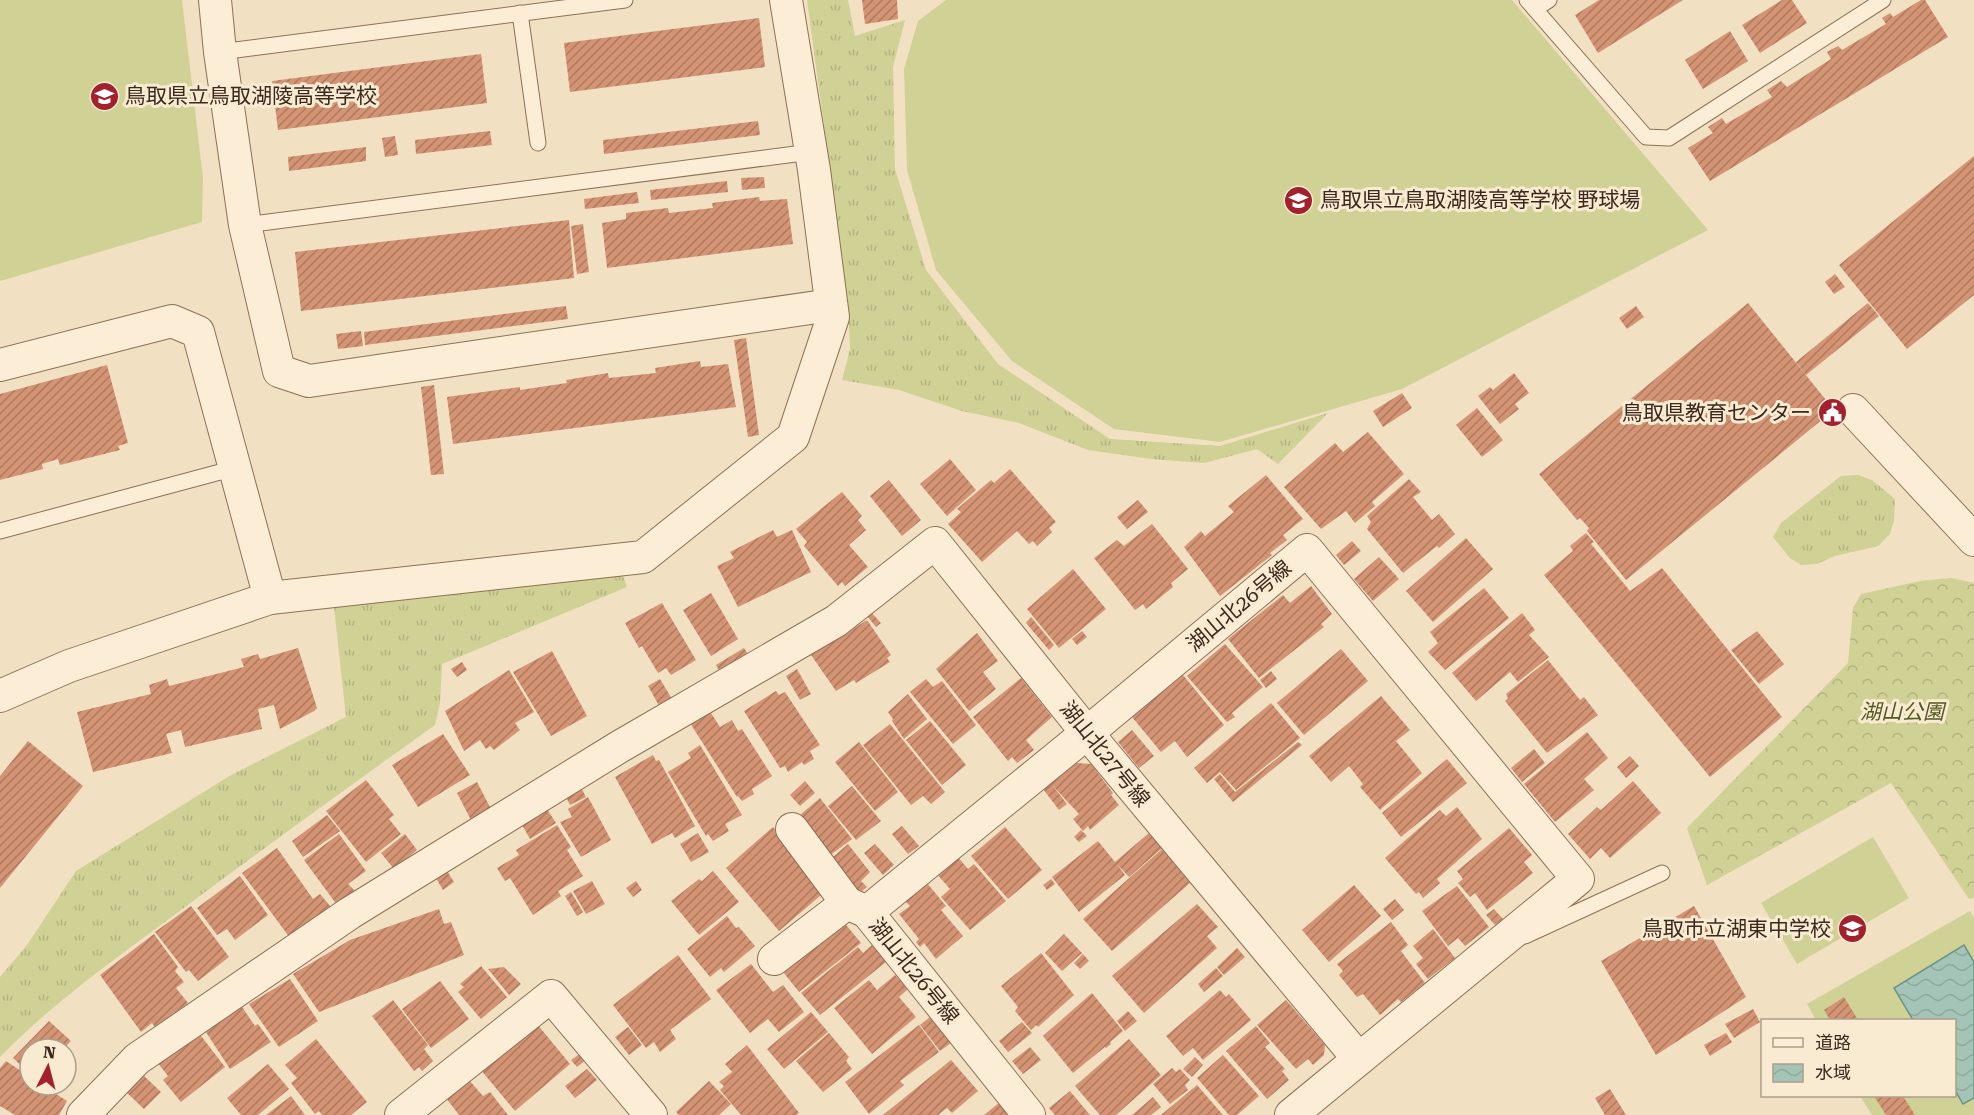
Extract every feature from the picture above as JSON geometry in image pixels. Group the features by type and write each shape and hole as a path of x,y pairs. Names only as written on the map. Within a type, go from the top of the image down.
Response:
{"street":[{"path":"215,0 220,52 245,225 279,371 309,381 831,305"},
{"path":"0,696 69,666 270,598 643,558 793,437 833,317 811,152 786,0"},
{"path":"0,365 172,321 198,332 270,598"},
{"path":"1853,410 1974,540"},
{"name":"湖山北27号線","path":"83,1115 137,1059 350,914 619,747 837,621 935,543 1087,733 1359,1058"},
{"name":"湖山北26号線","path":"1029,1115 857,907 1087,733 1307,550 1578,879 1291,1115"},
{"path":"774,959 857,907 792,829"},
{"path":"401,1115 551,996 651,1115"}],"lane":[{"path":"220,52 625,0"},
{"path":"1548,0 1531,4 1646,136 1669,138 1883,0"},
{"path":"520,13 538,143"},
{"path":"245,225 811,152"},
{"path":"0,531 235,468"},
{"path":"1487,954 1662,873"}],"green space":[{"name":"鳥取県立鳥取湖陵高等学校","path":"0,0 182,0 203,178 202,222 0,281"},
{"path":"807,0 848,0 855,36 905,20 893,67 895,169 926,270 998,364 1110,439 1220,446 1328,413 1278,464 1257,449 1204,463 1151,459 1088,450 1019,423 962,411 899,390 842,380 850,349 848,303"},
{"name":"鳥取県立鳥取湖陵高等学校 野球場","path":"946,0 1512,0 1708,230 1402,389 1220,442 1114,429 1012,361 936,270 907,170 904,69 918,21"},
{"path":"1858,475 1872,480 1895,499 1894,520 1890,534 1878,546 1835,556 1817,564 1801,565 1790,558 1773,537 1781,523 1841,476"},
{"path":"622,573 627,587 442,664 440,703 435,725 106,966 18,1037 0,1057 0,977 27,945 76,871 231,775 346,717 334,607"},
{"name":"湖山公園","path":"1951,578 1974,583 1974,898 1969,899 1891,783 1707,885 1687,828 1848,663 1853,608 1861,594 1920,581"},
{"path":"1873,837 1909,898 1797,964 1761,903"},
{"path":"1970,911 1974,918 1974,1115 1872,1115 1861,1097 1956,1097 1956,1019 1815,1019 1807,1004"}],"water":[{"path":"1964,945 1974,962 1974,1098 1963,1104 1956,1092 1956,1019 1912,1019 1894,988"}],"building":[{"path":"862,0 897,0 898,19 865,24"},
{"path":"1599,0 1683,0 1598,53 1575,15"},
{"path":"1782,0 1792,0 1807,23 1760,53 1742,25"},
{"path":"1921,0 1925,0 1948,37 1710,181 1688,148 1713,133 1708,127 1722,118 1726,124 1772,97 1767,90 1781,81 1787,87 1831,59 1827,52 1838,46 1842,50 1886,24 1882,18 1890,13 1893,17"},
{"path":"759,18 765,67 570,92 564,43"},
{"path":"1730,31 1748,61 1703,89 1685,60"},
{"path":"481,54 487,103 278,130 272,81"},
{"path":"758,121 760,135 604,154 603,140"},
{"path":"490,131 492,145 416,154 415,140"},
{"path":"395,136 398,155 385,157 382,138"},
{"path":"366,147 366,161 289,171 288,157"},
{"path":"1974,156 1974,295 1907,349 1839,265"},
{"path":"764,177 765,188 742,190 741,178"},
{"path":"727,181 728,192 651,200 650,190"},
{"path":"637,192 639,203 585,209 584,199"},
{"path":"759,197 760,201 787,199 793,244 607,268 602,223 626,219 626,213 668,208 669,213 713,208 712,203"},
{"path":"569,220 574,278 301,311 295,252"},
{"path":"583,224 589,272 577,274 571,226"},
{"path":"1835,274 1845,287 1834,294 1825,282"},
{"path":"1748,303 1834,410 1626,580 1587,531 1589,528 1580,518 1577,520 1539,474"},
{"path":"1868,303 1879,316 1806,375 1796,362"},
{"path":"566,306 568,319 365,345 364,332"},
{"path":"1636,306 1644,317 1627,329 1619,318"},
{"path":"361,331 363,346 338,349 336,334"},
{"path":"746,338 759,435 748,437 734,340"},
{"path":"700,361 701,367 728,364 736,407 453,444 447,397 567,383 566,380 608,373 609,378 656,373 655,368"},
{"path":"107,365 128,443 118,446 120,450 60,465 58,459 42,464 43,469 0,480 0,394"},
{"path":"1514,373 1529,393 1515,404 1519,409 1500,424 1478,396 1490,387 1493,390"},
{"path":"434,385 444,474 431,475 421,387"},
{"path":"1402,393 1412,408 1383,427 1373,411"},
{"path":"1477,408 1503,440 1482,457 1456,425"},
{"path":"1368,432 1404,474 1372,502 1375,506 1355,523 1346,511 1321,529 1284,487 1335,443 1343,452"},
{"path":"950,459 976,490 947,516 920,484"},
{"path":"1010,469 1056,522 1049,528 1052,532 1037,546 1033,541 1029,544 1017,531 982,562 948,524 961,512 957,509 991,480 994,483"},
{"path":"1266,475 1303,519 1283,535 1287,540 1270,553 1272,555 1220,596 1184,547 1201,531 1205,536 1234,512 1228,506"},
{"path":"1409,479 1421,492 1413,497 1432,520 1439,514 1455,534 1403,573 1367,529 1371,522 1367,516"},
{"path":"889,480 921,520 902,536 870,496"},
{"path":"842,492 862,516 858,520 866,530 849,545 868,567 845,586 842,582 838,586 804,546 807,542 796,529"},
{"path":"1138,500 1148,512 1127,529 1117,517"},
{"path":"1152,524 1188,569 1171,583 1173,587 1146,609 1143,604 1135,610 1094,558 1117,540 1124,546"},
{"path":"773,530 777,537 792,530 811,572 738,607 717,566 734,558 730,552"},
{"path":"1586,533 1594,542 1591,544 1630,591 1662,568 1782,717 1710,777 1544,575 1573,551 1570,546"},
{"path":"1466,538 1493,569 1433,622 1406,591"},
{"path":"1352,541 1361,551 1344,565 1336,555"},
{"path":"1379,557 1399,579 1373,601 1354,579"},
{"path":"1073,569 1106,609 1059,648 1027,609"},
{"path":"1311,586 1332,614 1321,624 1324,627 1259,678 1228,639 1283,595 1290,603"},
{"path":"1484,588 1509,618 1445,670 1428,652 1438,643 1430,632"},
{"path":"711,593 738,639 711,656 683,610"},
{"path":"662,603 696,660 671,675 666,668 658,673 642,646 639,648 625,623"},
{"path":"870,611 881,623 876,627 866,615"},
{"path":"1522,613 1535,630 1529,635 1549,657 1518,682 1510,672 1476,701 1452,673"},
{"path":"1031,617 1054,645 1049,650 1026,623"},
{"path":"867,620 891,655 887,658 890,662 856,683 854,680 836,691 811,655"},
{"path":"1082,631 1087,637 1077,645 1072,639"},
{"path":"1757,631 1784,664 1759,684 1731,650"},
{"path":"977,633 998,661 983,672 996,689 969,711 936,669"},
{"path":"1225,644 1263,687 1232,713 1235,717 1227,722 1187,676"},
{"path":"298,648 317,708 314,711 280,729 274,705 258,709 262,729 185,747 181,730 166,734 172,753 93,772 77,712 151,694 149,685 167,679 169,686 244,667 241,659 258,654 260,659"},
{"path":"744,648 751,659 722,676 716,665"},
{"path":"1341,649 1368,681 1304,735 1277,703"},
{"path":"552,651 587,716 551,736 513,672"},
{"path":"1548,660 1580,700 1584,697 1598,715 1547,753 1505,701 1508,698 1506,694"},
{"path":"462,662 467,670 457,677 451,669"},
{"path":"797,669 811,694 800,700 786,676"},
{"path":"509,670 534,712 515,723 520,730 494,750 490,746 486,749 480,740 464,751 445,711"},
{"path":"1271,671 1277,679 1266,688 1260,680"},
{"path":"1183,675 1224,725 1187,757 1175,741 1161,752 1132,717"},
{"path":"1021,678 1052,717 1026,740 1034,750 1017,763 1012,757 1008,761 973,717"},
{"path":"660,679 675,704 662,711 648,686"},
{"path":"926,679 933,687 942,681 976,725 953,744 910,692"},
{"path":"776,691 779,695 785,692 820,745 810,751 814,759 804,765 802,762 788,772 785,766 780,768 744,711"},
{"path":"908,694 927,719 904,739 888,712"},
{"path":"1381,696 1410,730 1396,741 1422,773 1380,810 1360,787 1363,784 1349,766 1331,782 1309,756"},
{"path":"1271,703 1300,738 1236,790 1220,772 1207,783 1194,768"},
{"path":"709,710 720,727 732,720 738,731 742,729 772,776 752,789 754,794 742,801 737,797 690,723"},
{"path":"930,721 966,765 942,785 906,740"},
{"path":"890,724 945,792 931,804 923,796 911,805 863,745"},
{"path":"1132,730 1154,756 1139,768 1118,742"},
{"path":"1587,732 1608,758 1584,779 1594,790 1555,822 1524,784"},
{"path":"443,734 470,775 418,807 392,765"},
{"path":"28,741 83,786 0,888 0,776"},
{"path":"859,742 898,792 875,811 835,762"},
{"path":"1298,742 1302,745 1233,802 1214,779 1220,774 1235,792"},
{"path":"700,745 742,815 725,824 729,831 713,841 708,834 706,836 668,772 691,758 688,753"},
{"path":"1534,749 1545,763 1522,782 1511,768"},
{"path":"653,755 656,761 659,760 695,826 675,838 672,833 652,844 615,777"},
{"path":"1630,756 1639,766 1626,778 1617,767"},
{"path":"1447,759 1467,783 1401,837 1382,813"},
{"path":"1076,763 1091,764 1113,793 1111,795 1119,805 1090,830 1088,826 1083,831 1073,819 1079,814 1052,785 1067,804 1059,810 1043,789"},
{"path":"366,780 394,815 389,819 401,834 366,862 326,811"},
{"path":"805,781 815,793 800,806 790,795"},
{"path":"1633,781 1661,813 1610,858 1601,848 1590,859 1568,834 1597,807 1601,810"},
{"path":"477,782 492,811 472,822 457,793"},
{"path":"580,786 586,797 570,805 565,795"},
{"path":"852,786 881,821 856,840 828,806"},
{"path":"588,797 611,840 581,857 560,822 572,817 568,809"},
{"path":"820,798 852,839 825,859 794,820"},
{"path":"545,806 556,823 530,839 520,821"},
{"path":"1457,807 1482,839 1437,879 1440,883 1423,898 1419,892 1416,894 1385,858 1440,810 1446,816"},
{"path":"327,815 340,831 303,857 292,841"},
{"path":"557,825 571,847 567,850 583,876 558,891 561,896 533,915 510,878 505,881 497,868 519,855 516,850"},
{"path":"902,826 919,846 908,854 892,834"},
{"path":"773,827 827,890 779,931 726,868"},
{"path":"1005,827 1042,870 1008,899 971,856"},
{"path":"1509,828 1532,855 1524,862 1533,873 1487,910 1475,893 1470,897 1458,883 1463,879 1457,871"},
{"path":"1081,830 1087,836 1079,842 1074,837"},
{"path":"698,833 709,852 691,862 680,844"},
{"path":"1149,833 1162,848 1129,877 1117,864 1125,875 1079,912 1052,877 1098,841 1115,862"},
{"path":"339,834 366,871 348,884 356,892 337,905 304,860"},
{"path":"405,834 417,850 394,869 381,853"},
{"path":"848,844 870,872 861,881 867,887 856,896 827,862"},
{"path":"875,844 894,865 883,875 864,853"},
{"path":"277,848 313,899 320,894 331,907 290,938 242,873"},
{"path":"1162,849 1190,883 1112,951 1083,919"},
{"path":"957,856 968,869 974,864 1006,901 970,930 941,897 950,889 936,873"},
{"path":"445,868 454,882 443,890 434,875"},
{"path":"713,871 739,902 699,935 671,901"},
{"path":"240,876 268,915 235,940 227,929 217,935 197,908"},
{"path":"1051,879 1055,884 1047,890 1043,885"},
{"path":"592,881 605,904 586,914 573,891"},
{"path":"636,881 642,890 633,897 626,888"},
{"path":"927,883 946,906 941,910 963,936 936,959 924,943 920,947 916,942 919,939 899,914 910,906 903,899"},
{"path":"1354,885 1381,916 1329,962 1302,930"},
{"path":"1457,886 1489,927 1465,946 1458,938 1448,946 1422,911"},
{"path":"571,892 583,912 577,916 565,896"},
{"path":"1395,899 1404,910 1392,920 1383,909"},
{"path":"1197,904 1218,927 1207,936 1217,948 1144,1013 1112,976"},
{"path":"191,906 229,957 198,981 189,970 186,972 155,932"},
{"path":"1694,906 1746,997 1656,1055 1601,961"},
{"path":"439,909 444,924 451,922 464,955 319,1012 293,974 350,940"},
{"path":"1494,909 1503,919 1495,925 1486,915"},
{"path":"727,916 755,946 724,972 721,968 710,977 687,949"},
{"path":"842,920 861,943 799,992 780,968"},
{"path":"1391,922 1408,945 1401,951 1425,983 1401,1002 1398,999 1380,1015 1363,994 1357,997 1339,975 1343,971 1337,964"},
{"path":"1433,929 1455,958 1428,979 1416,964 1423,958 1413,946"},
{"path":"154,934 178,967 175,971 184,982 176,988 188,1003 155,1027 152,1023 141,1032 100,975"},
{"path":"1064,934 1082,953 1062,971 1045,953"},
{"path":"872,945 886,962 820,1015 801,993 858,947 863,953"},
{"path":"1237,948 1245,957 1224,975 1217,967"},
{"path":"1041,953 1074,995 1038,1027 1036,1025 1031,1030 1015,1011 1018,1007 1001,986"},
{"path":"1083,954 1089,961 1080,969 1074,963"},
{"path":"678,955 711,999 670,1030 676,1039 660,1052 654,1042 646,1048 613,1005"},
{"path":"751,964 773,992 783,985 804,1012 779,1032 768,1019 750,1033 716,990"},
{"path":"481,966 507,997 481,1019 458,992 464,987 460,984"},
{"path":"504,967 521,984 509,995 488,969"},
{"path":"1216,968 1223,976 1204,992 1198,984"},
{"path":"895,975 908,989 899,997 916,1017 872,1054 834,1008 869,980 877,990"},
{"path":"290,979 318,1021 279,1047 249,1004"},
{"path":"440,981 469,1019 431,1048 402,1009"},
{"path":"1220,990 1226,997 1229,994 1251,1020 1203,1060 1193,1048 1183,1056 1166,1036"},
{"path":"1092,993 1123,1031 1110,1042 1111,1044 1073,1073 1043,1036"},
{"path":"1844,997 1857,1019 1829,1019 1824,1010"},
{"path":"393,1000 428,1045 424,1049 433,1061 422,1071 419,1067 414,1071 372,1016"},
{"path":"1286,1000 1325,1045 1324,1055 1313,1065 1308,1059 1296,1069 1257,1025"},
{"path":"240,1004 255,1026 258,1024 271,1042 230,1069 204,1029"},
{"path":"1753,1009 1760,1022 1734,1038 1725,1024"},
{"path":"1128,1011 1137,1021 1125,1031 1117,1021"},
{"path":"811,1012 828,1032 784,1069 767,1049"},
{"path":"930,1017 951,1043 940,1051 920,1025"},
{"path":"49,1021 67,1037 33,1037"},
{"path":"1022,1022 1032,1033 1008,1052 999,1041"},
{"path":"537,1024 570,1064 515,1111 480,1069"},
{"path":"919,1025 939,1052 900,1081 904,1085 869,1114 845,1082"},
{"path":"1256,1026 1270,1043 1265,1047 1285,1069 1282,1071 1289,1080 1267,1099 1226,1051"},
{"path":"628,1027 642,1045 629,1055 615,1037"},
{"path":"198,1032 225,1067 181,1102 163,1080 168,1076 157,1062"},
{"path":"829,1033 849,1057 846,1061 852,1069 823,1092 796,1061"},
{"path":"1726,1033 1732,1042 1710,1056 1704,1045"},
{"path":"316,1039 367,1102 351,1115 322,1115 319,1111 315,1114 291,1083 297,1078 285,1065"},
{"path":"1129,1039 1161,1075 1116,1115 1100,1115 1075,1086"},
{"path":"747,1045 799,1113 796,1115 741,1115 720,1090 724,1086 719,1082 732,1072 725,1064"},
{"path":"1030,1047 1041,1060 1023,1074 1012,1061"},
{"path":"18,1053 18,1063 13,1058"},
{"path":"581,1053 586,1060 577,1067 571,1060"},
{"path":"1223,1055 1259,1096 1237,1115 1229,1115 1197,1078"},
{"path":"1195,1057 1203,1065 1192,1077 1183,1069"},
{"path":"951,1060 978,1091 952,1113 947,1108 938,1115 883,1115"},
{"path":"6,1061 18,1069 18,1097 61,1097 67,1101 59,1115 15,1115 0,1106 0,1068"},
{"path":"268,1064 289,1089 258,1115 241,1115 227,1098"},
{"path":"1172,1068 1176,1072 1180,1069 1190,1080 1185,1085 1188,1090 1170,1104 1153,1084"},
{"path":"587,1069 597,1080 575,1098 565,1086"},
{"path":"141,1073 161,1092 144,1109 124,1090"},
{"path":"469,1080 483,1096 490,1092 508,1115 459,1115 446,1098"},
{"path":"709,1081 731,1104 719,1115 679,1115 676,1112"},
{"path":"1197,1085 1223,1115 1161,1115"},
{"path":"1610,1089 1626,1115 1605,1115 1595,1098"},
{"path":"1070,1091 1090,1115 1055,1115 1049,1108"},
{"path":"291,1096 305,1115 266,1115"},
{"path":"1153,1097 1161,1107 1151,1115 1132,1115"},
{"path":"1875,1097 1904,1097 1915,1115 1886,1115"},
{"path":"1000,1102 1011,1115 984,1115"}],"place":[{"name":"鳥取県立鳥取湖陵高等学校","path":"104,96"},
{"name":"鳥取県立鳥取湖陵高等学校 野球場","path":"1299,200"},
{"name":"鳥取県教育センター","path":"1832,413"},
{"name":"鳥取市立湖東中学校","path":"1852,929"}]}
